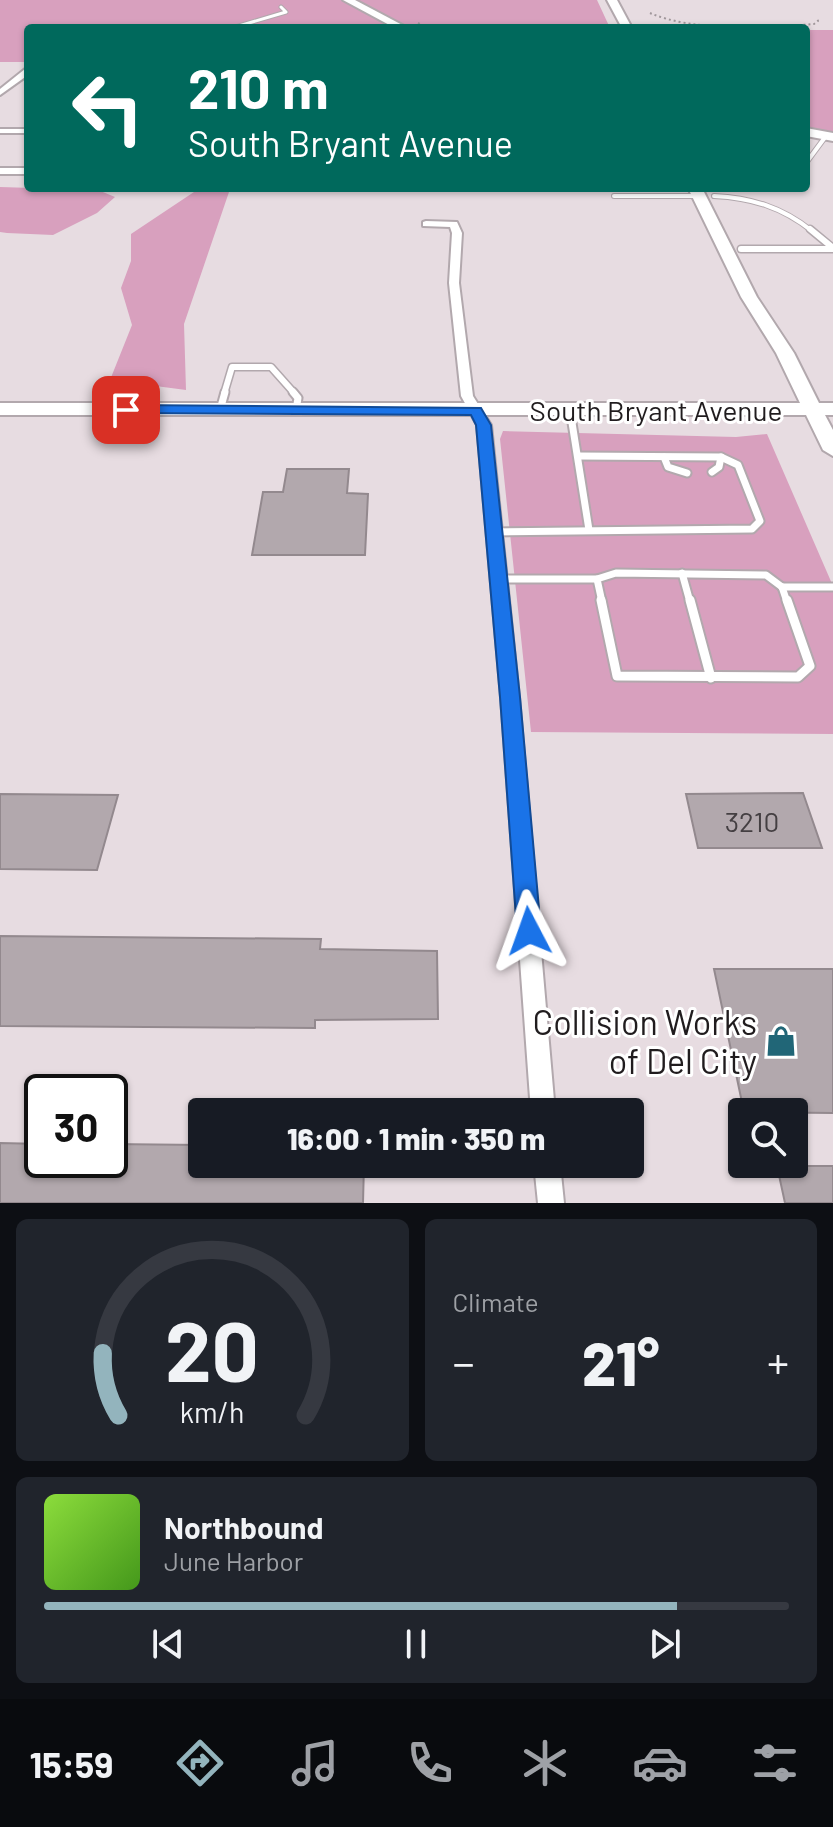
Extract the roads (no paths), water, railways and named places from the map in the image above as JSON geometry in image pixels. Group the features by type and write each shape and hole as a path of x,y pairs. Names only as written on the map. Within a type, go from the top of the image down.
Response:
{"main road":[{"path":"348,0 395,24"},
{"path":"603,0 614,24"},
{"path":"612,0 625,24"},
{"path":"810,133 830,136"},
{"path":"704,192 741,249 767,297 785,353"},
{"path":"704,192 749,297 785,353 833,450"},
{"name":"South Bryant Avenue","path":"0,409 833,409"}],"street":[{"path":"0,93 24,74"},
{"path":"0,131 24,131"},
{"path":"0,171 24,171"},
{"path":"426,224 454,224 457,233 454,283 467,396 484,425 510,697 542,1098"},
{"path":"548,1178 551,1203"}],"lane":[{"path":"246,24 286,12 281,7"},
{"path":"810,158 830,136"},
{"path":"810,146 818,147"},
{"path":"614,196 704,192 742,197 784,209 833,248"},
{"path":"741,249 833,248"},
{"path":"220,410 232,367 271,367 298,398 296,410"},
{"path":"570,410 589,530"},
{"path":"493,532 752,529 760,521 738,465 721,457 578,456"},
{"path":"664,457 668,467 687,473"},
{"path":"712,472 719,467 721,457"},
{"path":"497,579 597,579 616,573 766,575 782,587 810,666 798,677 617,676 597,579"},
{"path":"682,573 711,678"},
{"path":"782,587 833,587"}],"place":[{"name":"Collision Works of Del City","path":"781,1041"}]}
